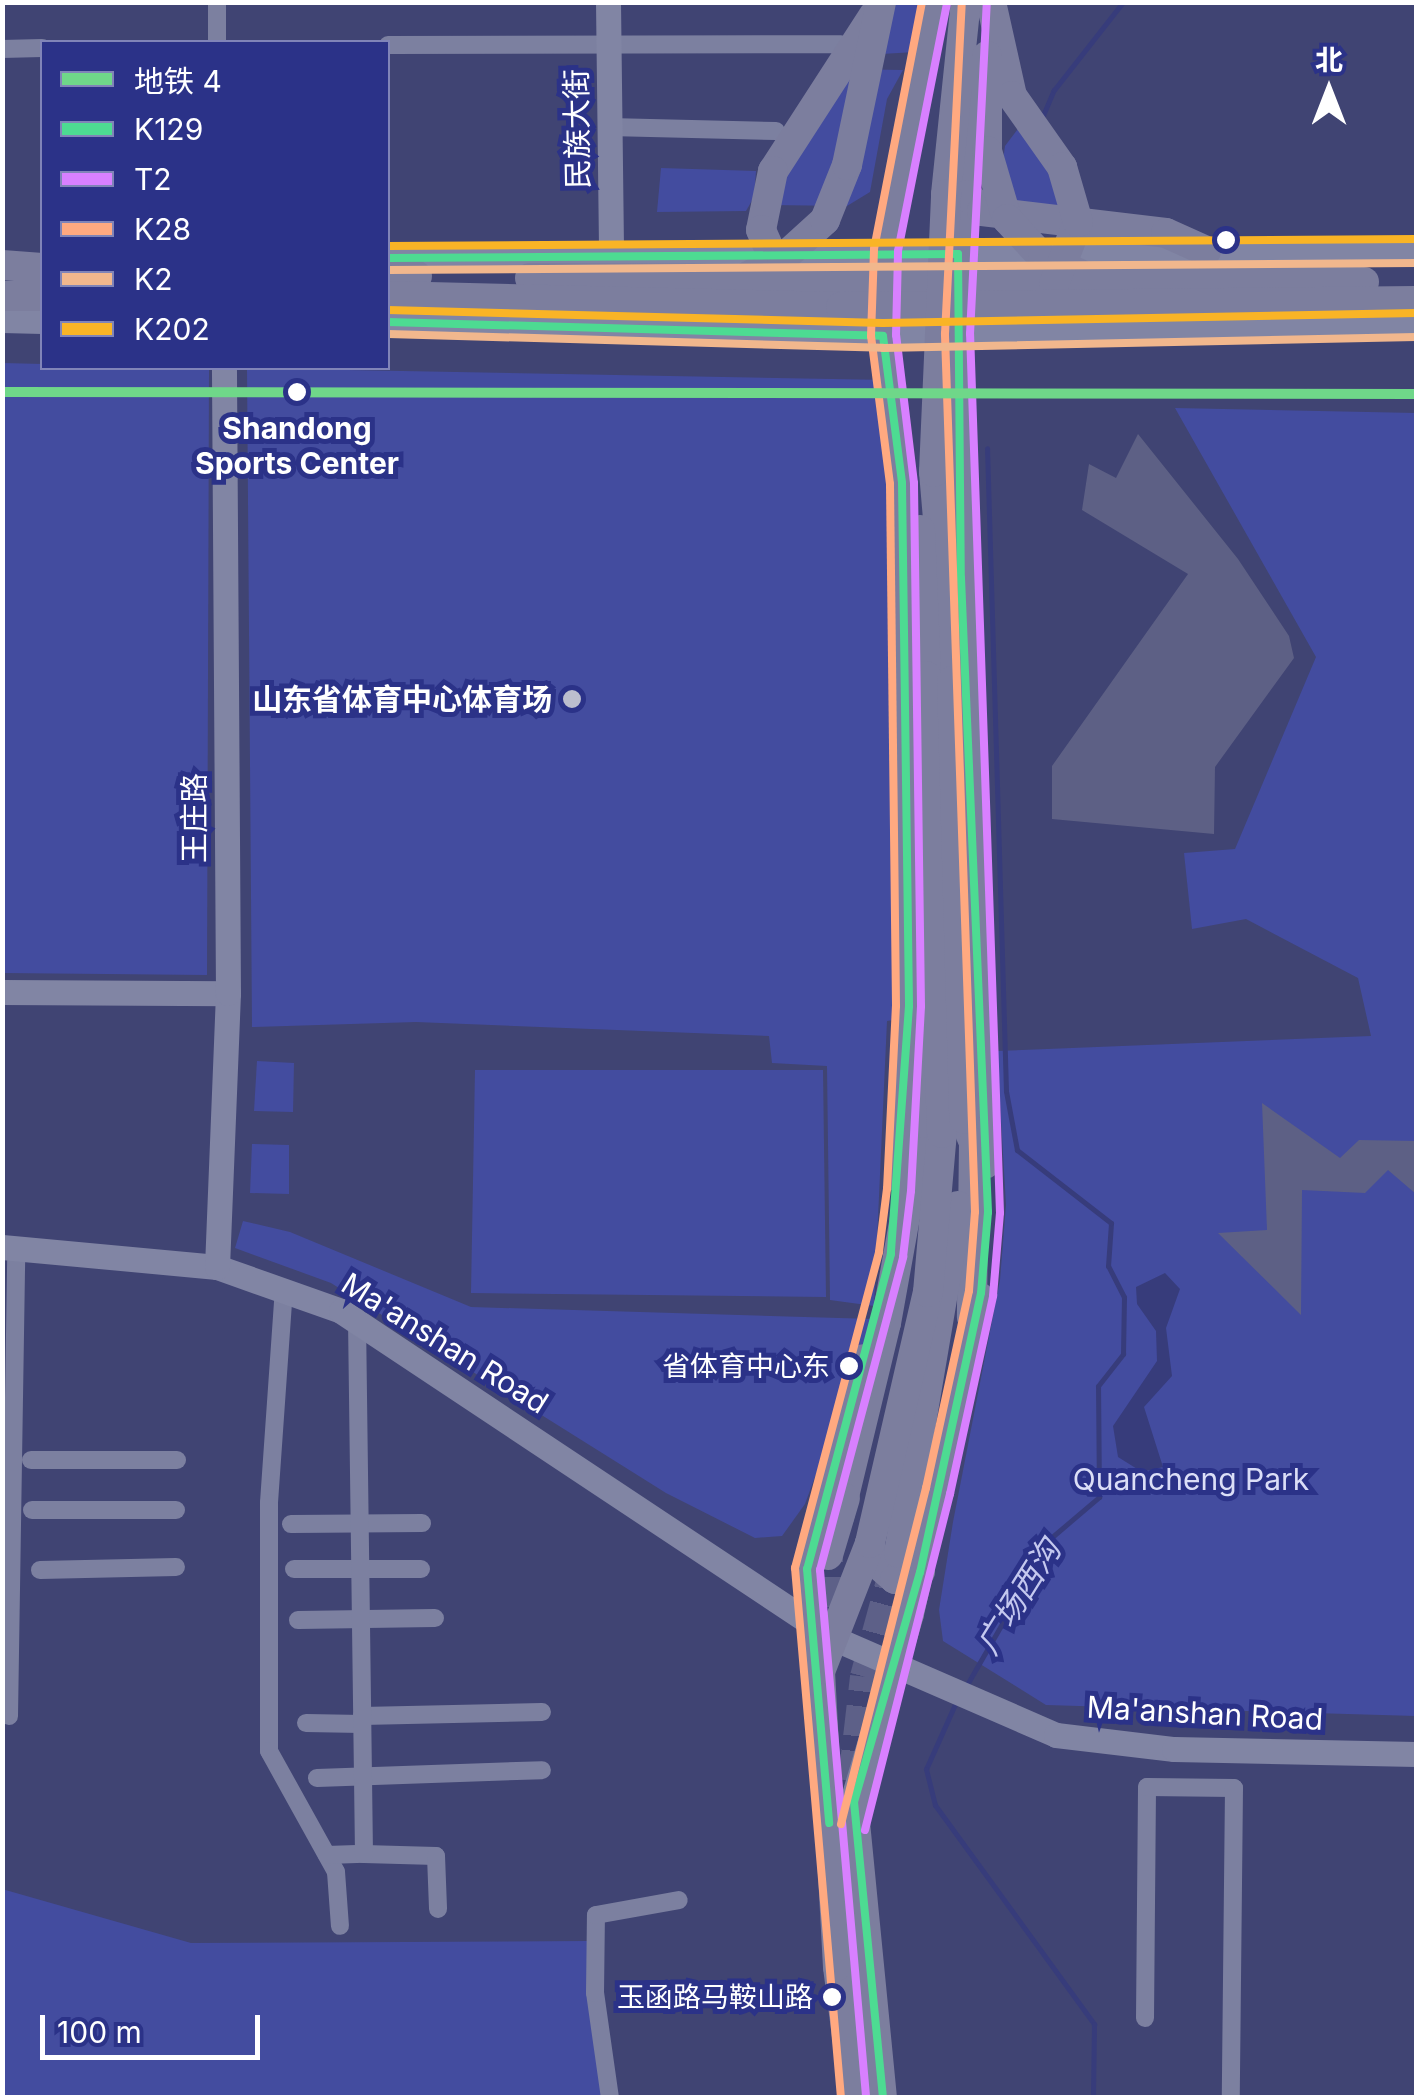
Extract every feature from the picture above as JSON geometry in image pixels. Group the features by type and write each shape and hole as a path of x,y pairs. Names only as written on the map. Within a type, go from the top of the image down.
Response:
{"highway":[{"path":"720,282 782,260 824,220 846,165 880,2"},
{"path":"880,2 762,200 765,248 784,281 819,304 964,320 1416,301"},
{"path":"896,1556 953,1126 917,342 947,2"},
{"path":"909,1507 955,1258 952,681 934,472 940,255 966,2"},
{"path":"989,2 987,152 1006,219 1043,258 1117,281"},
{"path":"964,320 1050,289 1068,264 1078,222 1069,180 1012,96 989,2"},
{"path":"967,194 982,212 1166,233 1206,251"},
{"path":"4,265 40,266"},
{"path":"402,276 720,282 1416,280"},
{"path":"2,296 40,296"},
{"path":"390,296 841,307"},
{"path":"839,1516 886,1323 922,1123 919,1047 908,1032"},
{"path":"822,1669 832,1638 896,1556 954,1356 971,1323 974,1143 953,1126"},
{"path":"828,1555 953,1126"}],"main road":[{"name":"民族大街","path":"608,2 611,254"},
{"path":"854,2098 836,1967 822,1669 808,1616 808,1550 891,1254 908,1032 907,911 902,483 883,336 886,250 934,2"},
{"path":"884,2098 853,1838 854,1802 892,1662 896,1556 971,1323 988,1212 964,320 958,254 967,194 976,2"},
{"path":"390,258 886,250 958,254 1416,250"},
{"path":"1216,325 1152,314 1138,290 1140,272 1149,263 1310,262 1324,251"},
{"path":"653,254 690,271 702,299 692,317 653,329"},
{"path":"2,320 40,321"},
{"path":"390,322 883,336 964,320 1416,325"},
{"name":"王庄路","path":"217,1267 228,993 224,370"},
{"path":"907,911 979,906"},
{"path":"2,992 228,993"},
{"name":"Ma'anshan Road","path":"9,1247 217,1267 284,1288 357,1320 808,1616 832,1638 1084,1740 1416,1754"}],"street":[{"path":"217,2 217,40"},
{"path":"390,45 842,44"},
{"path":"2,49 40,48"},
{"path":"609,127 776,132"},
{"path":"9,1247 9,1716"},
{"path":"284,1288 269,1504 269,1750 327,1855 340,1926"},
{"path":"357,1320 364,1854"},
{"path":"31,1460 176,1460"},
{"path":"32,1510 176,1510"},
{"path":"292,1524 422,1523"},
{"path":"40,1570 176,1567"},
{"path":"294,1569 422,1569"},
{"path":"298,1620 435,1618"},
{"path":"306,1724 542,1712"},
{"path":"317,1778 542,1770"},
{"path":"1145,2018 1147,1787 1234,1788 1231,2098"},
{"path":"327,1855 436,1856 438,1909"},
{"path":"610,2098 595,1994 596,1915 678,1900"}],"green space":[{"path":"865,3 920,3 915,52 848,56"},
{"path":"841,69 903,70 887,99 870,192 847,206 770,205"},
{"path":"1023,122 1070,205 1022,218 1001,175 1005,146"},
{"path":"661,168 756,171 754,197 746,211 657,212"},
{"path":"2,363 40,364 40,370 209,370 207,975 3,973"},
{"name":"山东省体育中心体育场","path":"247,370 888,380 900,1019 887,1021 874,1306 830,1300 827,1066 772,1063 769,1036 416,1022 252,1027"},
{"name":"Quancheng Park","path":"1175,408 1416,413 1416,1716 1046,1705 943,1641 939,1610 1000,1280 1006,1205 997,1051 1371,1036 1358,978 1246,919 1192,929 1184,853 1235,849 1316,657"},
{"path":"257,1061 294,1063 293,1112 254,1111"},
{"path":"475,1070 823,1070 826,1297 471,1293"},
{"path":"252,1144 289,1145 289,1194 250,1193"},
{"path":"243,1221 290,1232 471,1307 873,1319 805,1504 782,1536 755,1538 666,1493 331,1283 235,1248"},
{"path":"2,1889 191,1943 589,1941 615,2097 3,2097"}],"shaded area":[{"path":"1165,1273 1180,1289 1166,1328 1172,1376 1144,1407 1163,1467 1142,1472 1118,1457 1113,1426 1157,1361 1156,1331 1137,1304 1136,1287"}],"building":[{"path":"1138,434 1238,559 1289,636 1294,658 1215,767 1214,834 1052,819 1052,766 1188,574 1082,510 1089,464 1116,478"},
{"path":"1262,1103 1340,1158 1359,1140 1416,1141 1416,1194 1388,1170 1365,1193 1302,1190 1301,1315 1218,1233 1267,1230"}],"waterway":[{"name":"广场西沟","path":"1041,120 1054,90 1123,2"},
{"name":"广场西沟","path":"965,1688 1052,1537 1099,1497 1098,1386 1123,1354 1124,1297 1108,1266 1111,1223 1017,1150 1006,1091 987,448"},
{"name":"广场西沟","path":"956,1702 926,1769 935,1805 1094,2024 1093,2098"}],"tunnel":[{"path":"853,1781 865,1677 899,1553"},
{"path":"826,1652 828,1555"},
{"path":"857,1947 868,2065"}],"metro line":[{"name":"4","path":"2,392 1416,394"}],"transit line":[{"name":"K28","path":"841,2098 795,1568 879,1252 887,1189 896,1006 890,484 871,336 874,249 922,2"},
{"name":"K28","path":"841,1824 926,1488 969,1291 975,1212 945,334 962,2"},
{"name":"T2","path":"865,1830 950,1494 993,1296 1000,1213 970,334 987,3"},
{"name":"T2","path":"866,2096 820,1570 903,1257 911,1191 921,1006 914,483 896,335 898,251 947,4"},
{"name":"K202","path":"390,246 1416,239"},
{"name":"K129","path":"390,258 958,254 961,578 988,1212 981,1293 920,1572 854,1802 883,2098"},
{"name":"K2","path":"390,270 1416,263"},
{"name":"K202","path":"390,310 883,323 1416,313"},
{"name":"K129","path":"390,322 883,336 902,483 909,1006 891,1254 807,1569 829,1823"},
{"name":"K2","path":"390,334 883,348 1416,337"}],"place":[{"name":"Shandong Sports Center","path":"297,392"},
{"name":"山东省体育中心体育场","path":"572,699"},
{"name":"省体育中心东","path":"849,1366"},
{"name":"玉函路马鞍山路","path":"832,1997"}]}
